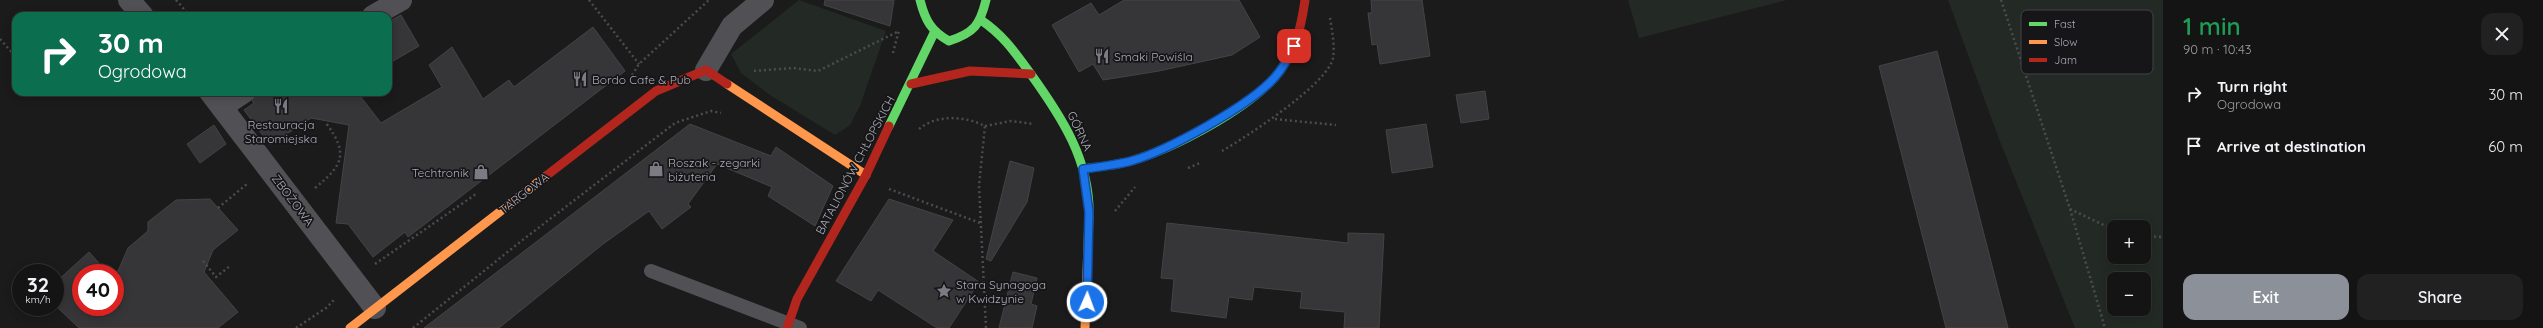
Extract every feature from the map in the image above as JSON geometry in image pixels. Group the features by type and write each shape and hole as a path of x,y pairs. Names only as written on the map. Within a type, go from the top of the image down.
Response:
{"street":[{"path":"129,0 140,12"},
{"path":"380,12 401,0"},
{"path":"763,0 732,26 706,70 866,175"},
{"path":"920,0 926,22 934,33 949,41 967,36 981,20 986,0"},
{"path":"1083,169 1132,161 1164,149 1239,107 1275,78 1289,57 1302,23 1305,0"},
{"name":"GÓRNA","path":"981,20 1000,33 1069,130 1083,169 1089,212 1085,328"},
{"name":"BATALIONÓW CHŁOPSKICH","path":"792,326 797,299 866,175 891,120 911,84 934,33"},
{"name":"TARGOWA","path":"350,328 656,92 706,70"},
{"path":"911,84 970,71 1030,74"},
{"path":"216,99 228,96"},
{"name":"ZBOŻOWA","path":"216,99 375,308"}],"lane":[{"path":"651,271 792,326"}],"path":[{"path":"176,0 186,12"},
{"path":"589,0 639,64"},
{"path":"631,77 639,64 709,0"},
{"path":"2002,0 2021,58"},
{"path":"891,59 900,23"},
{"path":"413,328 520,242 676,123 711,111 728,114 739,93 755,70 793,68 818,71 899,31"},
{"path":"0,39 12,52"},
{"path":"2026,74 2070,209 2104,328"},
{"path":"914,133 922,126 945,118 972,119 986,126 1011,121 1037,125"},
{"path":"1275,119 1336,125"},
{"path":"312,190 334,172 340,160 339,140 326,123"},
{"path":"986,126 980,186 980,223 986,285 986,328"},
{"path":"218,208 252,179"},
{"path":"888,189 980,223"},
{"path":"296,328 326,308 354,280 480,192"},
{"path":"2070,209 2107,227"},
{"path":"2151,236 2163,237"},
{"path":"203,261 216,277 230,266"}],"shaded area":[{"path":"799,0 886,31 860,106 850,125 835,135 770,95 741,73 731,54"},
{"path":"1628,0 1787,0 1639,38"},
{"path":"1948,0 2163,0 2163,328 2075,328 1999,139"}],"building":[{"path":"825,0 894,0 890,26 824,5"},
{"path":"1124,0 1239,0 1260,37 1232,55 1159,71 1103,80 1093,64 1079,72 1052,25 1091,3 1099,15"},
{"path":"1371,0 1422,0 1430,56 1380,64 1377,44 1372,45 1368,13 1372,13"},
{"path":"401,15 419,46 392,62 392,20"},
{"path":"593,27 625,71 408,237 405,232 373,257 348,224 336,223 349,125 311,118 270,145 244,110 254,103 252,101 254,96 360,96 381,123 442,87 429,65 452,47 483,99 509,80 514,87"},
{"path":"1937,51 2008,328 1946,328 1879,66"},
{"path":"1485,91 1489,119 1461,123 1456,95"},
{"path":"690,124 771,156 776,147 833,186 815,226 768,196 772,187 717,164 688,204 691,207 662,229 649,211 603,244 499,328 424,328"},
{"path":"1426,124 1433,167 1392,173 1386,130"},
{"path":"214,125 226,144 200,163 187,144"},
{"path":"1010,161 1034,168 1027,202 991,261 986,259"},
{"path":"210,199 238,230 213,250 204,272 238,312 218,328 79,328 64,314 64,275 72,268 72,316 124,316 124,264 121,264 128,248 148,231 148,222 176,200"},
{"path":"889,199 953,220 933,251 979,282 949,328 937,328 878,290 871,301 836,281"},
{"path":"1167,223 1348,243 1348,233 1384,234 1379,328 1344,328 1345,312 1300,308 1302,292 1254,287 1252,300 1229,297 1226,318 1171,311 1174,279 1161,278"},
{"path":"89,252 100,264 76,264"},
{"path":"1013,272 1037,278 1031,304 1037,306 1032,328 999,328"}],"traffic: fast":[{"path":"920,0 924,13 933,29 949,41 964,35 975,27 984,9 986,0"},
{"path":"981,20 996,32 1014,51 1042,89 1063,123 1072,140 1085,177 1089,217"},
{"path":"889,126 934,33"},
{"path":"1083,169 1131,161 1168,147 1229,114 1247,102 1276,76"}],"traffic: slow":[{"path":"727,84 866,175"},
{"path":"350,328 546,176"},
{"path":"1085,328 1089,217"}],"traffic: jam":[{"path":"1276,76 1283,68 1296,40 1305,0"},
{"path":"546,176 656,91 706,70 727,84"},
{"path":"911,84 970,71 1031,74"},
{"path":"787,328 797,299 866,175 889,126"}],"place":[{"name":"Smaki Powiśla","path":"1102,56"},
{"name":"Bordo Cafe & Pub","path":"580,79"},
{"name":"Restauracja Staromiejska","path":"281,106"},
{"name":"Roszak - zegarki biżuteria","path":"656,169"},
{"name":"Techtronik","path":"481,172"},
{"name":"Stara Synagoga w Kwidzynie","path":"944,291"}],"route":[{"path":"1087,302 1089,212 1083,169 1132,161 1164,149 1239,107 1275,78 1289,57 1294,46"}]}
